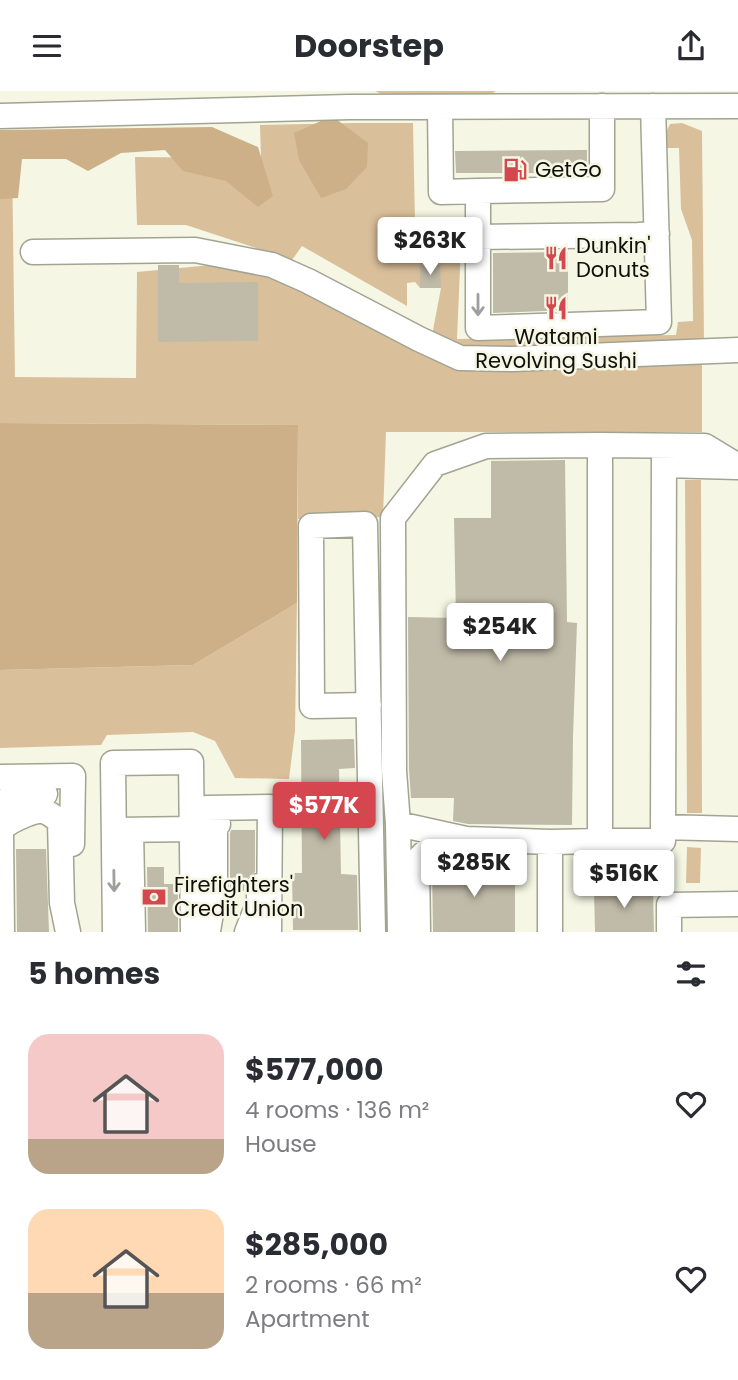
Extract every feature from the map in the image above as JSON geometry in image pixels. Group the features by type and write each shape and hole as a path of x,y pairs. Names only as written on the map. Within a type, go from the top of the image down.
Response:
{"lane":[{"path":"0,116 348,99 440,107 515,99 602,106 738,106"},
{"path":"440,107 441,192 602,189 602,106"},
{"path":"478,191 478,328 659,322 648,234 653,106"},
{"path":"478,242 648,234"},
{"path":"33,253 195,250 272,265 460,358 512,359 738,350"},
{"path":"600,445 600,841"},
{"path":"400,932 394,771 393,519 435,464 486,446 600,445 738,467"},
{"path":"418,932 417,862 423,853 433,848 453,852 551,850 600,841 663,841 664,456"},
{"path":"369,705 312,706 311,526 365,524 369,705 373,932"},
{"path":"133,932 113,763 191,762 193,932"},
{"path":"0,777 73,776 70,932"},
{"path":"208,932 207,808 270,807 270,932"},
{"path":"2,932 1,829 10,821 36,810 53,815 60,822 62,903 70,932"},
{"path":"208,932 215,890 215,824 259,825 259,902 247,932"},
{"path":"398,824 466,839 551,850"},
{"path":"663,827 738,829"},
{"path":"122,830 192,829"},
{"path":"115,932 122,830"},
{"path":"551,850 551,932"},
{"path":"669,932 669,905 738,904"}],"shaded area":[{"path":"375,91 496,91 489,96 390,98"},
{"path":"332,116 368,143 367,167 346,189 321,198 299,160 294,133"},
{"path":"413,123 415,223 462,222 457,339 676,335 678,322 693,321 692,240 681,209 679,148 665,148 663,138 670,124 682,123 702,131 704,342 470,348 451,344 434,336 441,288 420,288 415,282 407,283 407,306 302,246 292,260 186,225 137,225 135,157 261,158 260,125"},
{"path":"212,127 258,147 273,196 258,207 226,181 183,171 165,150 121,153 88,171 66,159 22,159 18,198 0,199 0,130"},
{"path":"12,157 15,377 136,378 137,272 222,264 278,278 447,366 702,365 702,432 386,432 383,517 298,519 298,425 0,423 0,158"},
{"path":"0,423 298,425 297,603 193,665 0,670"},
{"path":"685,480 701,480 702,813 687,813"},
{"path":"297,603 295,731 289,779 235,778 215,741 193,732 107,735 101,745 0,748 0,670 193,665"},
{"path":"687,847 701,848 700,883 686,883"}],"building":[{"path":"587,150 587,173 456,173 455,151"},
{"path":"568,252 568,310 493,313 493,253"},
{"path":"158,265 179,265 179,283 258,282 258,341 158,342"},
{"path":"440,265 441,288 420,288 420,266"},
{"path":"565,460 567,622 577,623 572,825 468,824 453,821 454,798 411,798 408,617 456,618 454,518 491,518 491,461"},
{"path":"354,739 355,768 339,769 341,874 357,875 358,930 293,930 292,873 302,873 301,740"},
{"path":"231,830 255,830 255,872 246,879 244,891 230,891"},
{"path":"16,849 46,849 49,932 17,932"},
{"path":"434,865 460,868 470,865 515,865 515,932 433,932"},
{"name":"Firefighters' Credit Union","path":"147,867 164,867 164,884 178,886 178,932 148,932"},
{"path":"653,888 654,932 595,932 594,890"}],"place":[{"name":"GetGo","path":"515,170"},
{"name":"Dunkin' Donuts","path":"556,258"},
{"name":"Watami Revolving Sushi","path":"556,308"},
{"name":"Firefighters' Credit Union","path":"154,897"}]}
